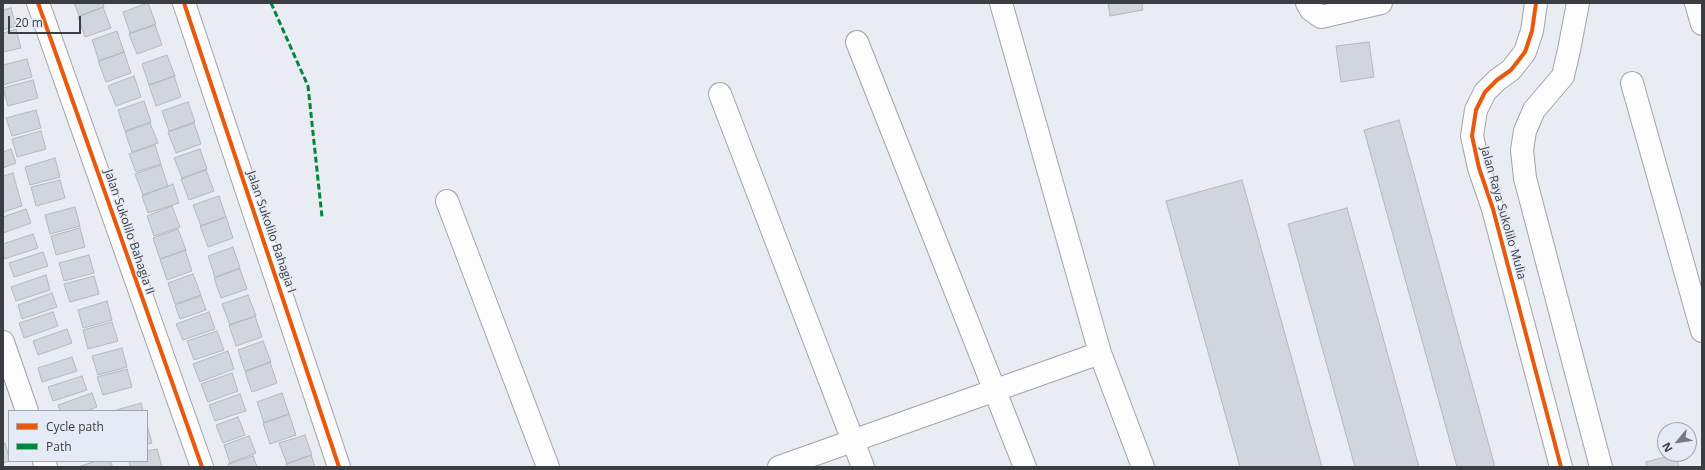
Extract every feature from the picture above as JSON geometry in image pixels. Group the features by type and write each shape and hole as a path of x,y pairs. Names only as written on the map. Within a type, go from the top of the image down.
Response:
{"street":[{"name":"Jalan Sukolilo Bahagia II","path":"38,3 202,467"},
{"name":"Jalan Sukolilo Bahagia I","path":"184,3 339,467"},
{"path":"1001,3 1100,352 1143,467"},
{"path":"1307,3 1311,10 1321,18 1381,3"},
{"name":"Jalan Raya Sukolilo Mulia","path":"1536,3 1532,31 1525,52 1511,70 1497,80 1485,92 1476,110 1472,136 1479,168 1493,209 1561,467"},
{"path":"1578,3 1563,76 1534,110 1525,131 1522,150 1525,178 1601,467"},
{"path":"1696,3 1702,24"},
{"path":"857,42 1025,467"},
{"path":"1632,83 1702,331"},
{"path":"720,94 863,467"},
{"path":"447,201 548,467"},
{"path":"3,342 26,410"},
{"path":"779,467 1100,352"}],"building":[{"path":"74,3 103,3 104,7 79,16"},
{"path":"148,3 156,24 130,33 123,12"},
{"path":"1108,3 1142,3 1143,10 1110,16"},
{"path":"103,7 111,28 85,37 78,17"},
{"path":"11,8 16,26 3,30 3,10"},
{"path":"155,25 162,45 137,54 129,34"},
{"path":"16,29 21,48 3,52 3,33"},
{"path":"117,31 124,52 99,61 92,40"},
{"path":"1369,42 1374,77 1341,82 1336,46"},
{"path":"124,52 131,73 106,82 98,61"},
{"path":"167,55 175,76 149,85 142,64"},
{"path":"27,59 32,77 3,85 3,65"},
{"path":"134,76 141,97 116,106 108,86"},
{"path":"174,76 181,97 156,106 149,85"},
{"path":"33,80 38,98 8,106 3,88"},
{"path":"144,101 151,122 125,131 118,110"},
{"path":"188,102 195,122 169,131 162,111"},
{"path":"36,110 41,128 12,136 6,118"},
{"path":"1399,120 1495,467 1457,467 1364,130"},
{"path":"150,123 158,143 132,152 125,132"},
{"path":"194,123 201,144 176,153 168,132"},
{"path":"41,131 46,149 17,157 12,139"},
{"path":"155,145 161,164 136,172 129,154"},
{"path":"11,149 16,163 3,168 3,152"},
{"path":"200,149 207,169 182,178 174,158"},
{"path":"55,158 60,177 30,185 25,167"},
{"path":"161,165 168,186 143,195 135,174"},
{"path":"206,170 214,191 189,200 181,179"},
{"path":"13,173 22,206 3,212 3,176"},
{"path":"60,180 65,198 36,206 31,187"},
{"path":"1242,180 1322,467 1240,467 1166,201"},
{"path":"173,184 179,203 148,213 142,196"},
{"path":"219,196 226,217 201,226 193,205"},
{"path":"172,206 180,227 154,236 147,216"},
{"path":"75,207 80,226 50,234 45,215"},
{"path":"1347,208 1419,467 1355,467 1288,224"},
{"path":"26,209 31,223 3,233 3,217"},
{"path":"226,217 233,238 208,247 200,226"},
{"path":"80,228 85,247 56,255 51,236"},
{"path":"178,229 186,250 160,259 153,238"},
{"path":"33,234 38,248 4,259 3,244"},
{"path":"233,247 240,268 215,277 208,256"},
{"path":"185,250 192,271 167,280 160,259"},
{"path":"43,252 48,266 14,277 9,263"},
{"path":"89,255 94,273 64,281 59,263"},
{"path":"240,269 247,289 221,298 214,278"},
{"path":"193,274 201,295 175,304 168,283"},
{"path":"46,275 50,290 16,301 11,287"},
{"path":"94,276 99,294 70,302 64,284"},
{"path":"52,293 57,307 22,319 18,305"},
{"path":"248,295 256,316 230,325 222,304"},
{"path":"201,296 206,310 180,319 175,305"},
{"path":"107,301 112,320 83,328 78,310"},
{"path":"53,312 58,326 24,338 19,323"},
{"path":"209,312 215,329 183,340 176,324"},
{"path":"255,316 262,337 236,346 229,325"},
{"path":"112,322 118,341 88,349 83,330"},
{"path":"67,329 72,343 38,355 33,341"},
{"path":"217,331 224,350 194,360 187,341"},
{"path":"263,341 271,362 245,371 238,350"},
{"path":"122,348 127,367 98,375 92,356"},
{"path":"228,351 234,369 200,382 193,364"},
{"path":"72,357 77,371 42,382 38,368"},
{"path":"270,362 277,383 252,392 245,372"},
{"path":"127,369 132,387 103,395 97,377"},
{"path":"232,373 238,391 208,402 201,384"},
{"path":"82,376 87,390 53,401 48,387"},
{"path":"92,393 97,407 89,410 60,410 58,405"},
{"path":"282,393 289,414 264,423 257,402"},
{"path":"240,394 246,411 215,421 209,405"},
{"path":"141,403 143,410 116,410"},
{"path":"289,414 296,435 270,444 263,423"},
{"path":"238,417 245,435 223,443 216,425"},
{"path":"148,429 152,443 148,444"},
{"path":"305,435 312,455 287,464 279,443"},
{"path":"249,436 256,453 230,463 224,445"},
{"path":"3,443 5,443 8,454 8,462 3,463"},
{"path":"157,449 162,467 130,467 129,462 148,462 148,451"},
{"path":"311,455 315,467 287,467 286,464"},
{"path":"253,456 257,467 229,467 228,464"},
{"path":"1657,459 1657,462 1678,462 1679,467 1647,467 1646,462"},
{"path":"93,462 110,462 113,467 78,467"}],"marked path":[{"path":"271,3 308,86 322,217"}],"cycle path":[{"path":"38,3 202,467"},
{"path":"184,3 339,467"},
{"path":"1536,3 1532,31 1525,52 1511,70 1497,80 1485,92 1476,110 1472,136 1479,168 1493,209 1561,467"}]}
